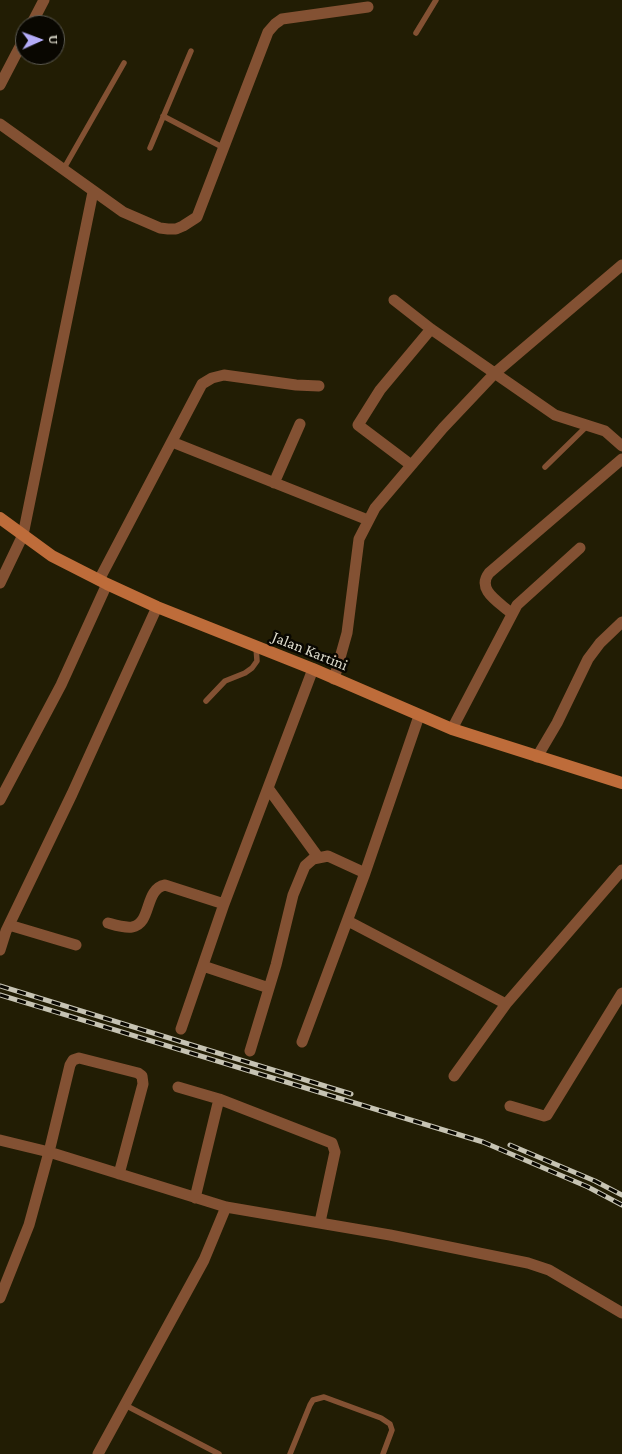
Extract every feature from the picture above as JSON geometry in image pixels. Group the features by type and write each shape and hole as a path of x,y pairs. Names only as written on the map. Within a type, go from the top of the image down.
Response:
{"street":[{"path":"36,15 44,0"},
{"path":"0,124 93,192 124,212 160,228 176,229 190,223 197,217 268,32 274,24 282,19 368,7"},
{"path":"0,85 15,56"},
{"path":"0,582 23,536 93,192"},
{"path":"334,679 347,633 359,539 375,508 443,428 495,373 622,265"},
{"path":"394,300 431,329 555,415 610,433 622,446"},
{"path":"411,465 358,425 380,390 431,329"},
{"path":"0,800 61,685 103,582 202,384 212,378 224,375 296,385 319,386"},
{"path":"274,483 300,424"},
{"path":"172,442 368,520"},
{"path":"512,613 486,591 484,581 488,572 622,460"},
{"name":"Jalan Kartini","path":"0,518 52,556 157,607 313,669 452,729 622,783"},
{"path":"452,729 512,613 525,597 580,548"},
{"path":"0,950 157,607"},
{"path":"537,757 558,723 588,659 600,643 622,622"},
{"path":"181,1029 224,904 313,669"},
{"path":"302,1042 366,874 420,716"},
{"path":"268,788 318,857"},
{"path":"250,1051 297,882 304,866 318,857 328,856 366,874"},
{"path":"454,1076 506,1004 622,870"},
{"path":"108,923 126,927 138,925 155,890 165,885 224,904"},
{"path":"348,921 506,1004"},
{"path":"10,925 76,945"},
{"path":"202,966 269,988"},
{"path":"510,1106 544,1116 547,1115 622,993"},
{"path":"0,1298 3,1282 26,1234 49,1152 70,1065 73,1060 79,1058 138,1073 142,1076 143,1084 118,1174"},
{"path":"178,1087 218,1099 332,1143 335,1152 320,1222"},
{"path":"195,1198 218,1099"},
{"path":"0,1140 49,1152 226,1207 320,1222 528,1263 550,1270 622,1313"},
{"path":"98,1454 204,1260 226,1207"}],"lane":[{"path":"416,33 436,0"},
{"path":"150,148 191,51"},
{"path":"63,170 124,63"},
{"path":"164,116 224,148"},
{"path":"545,466 588,425"},
{"path":"206,701 225,681 252,668 257,661 256,647"},
{"path":"290,1454 310,1405 314,1400 324,1397 381,1418 390,1424 392,1430 384,1454"},
{"path":"125,1405 219,1454"}],"railway":[{"path":"0,986 351,1094"},
{"path":"0,995 483,1142 588,1187 622,1205"},
{"path":"510,1145 595,1181 622,1195"}]}
